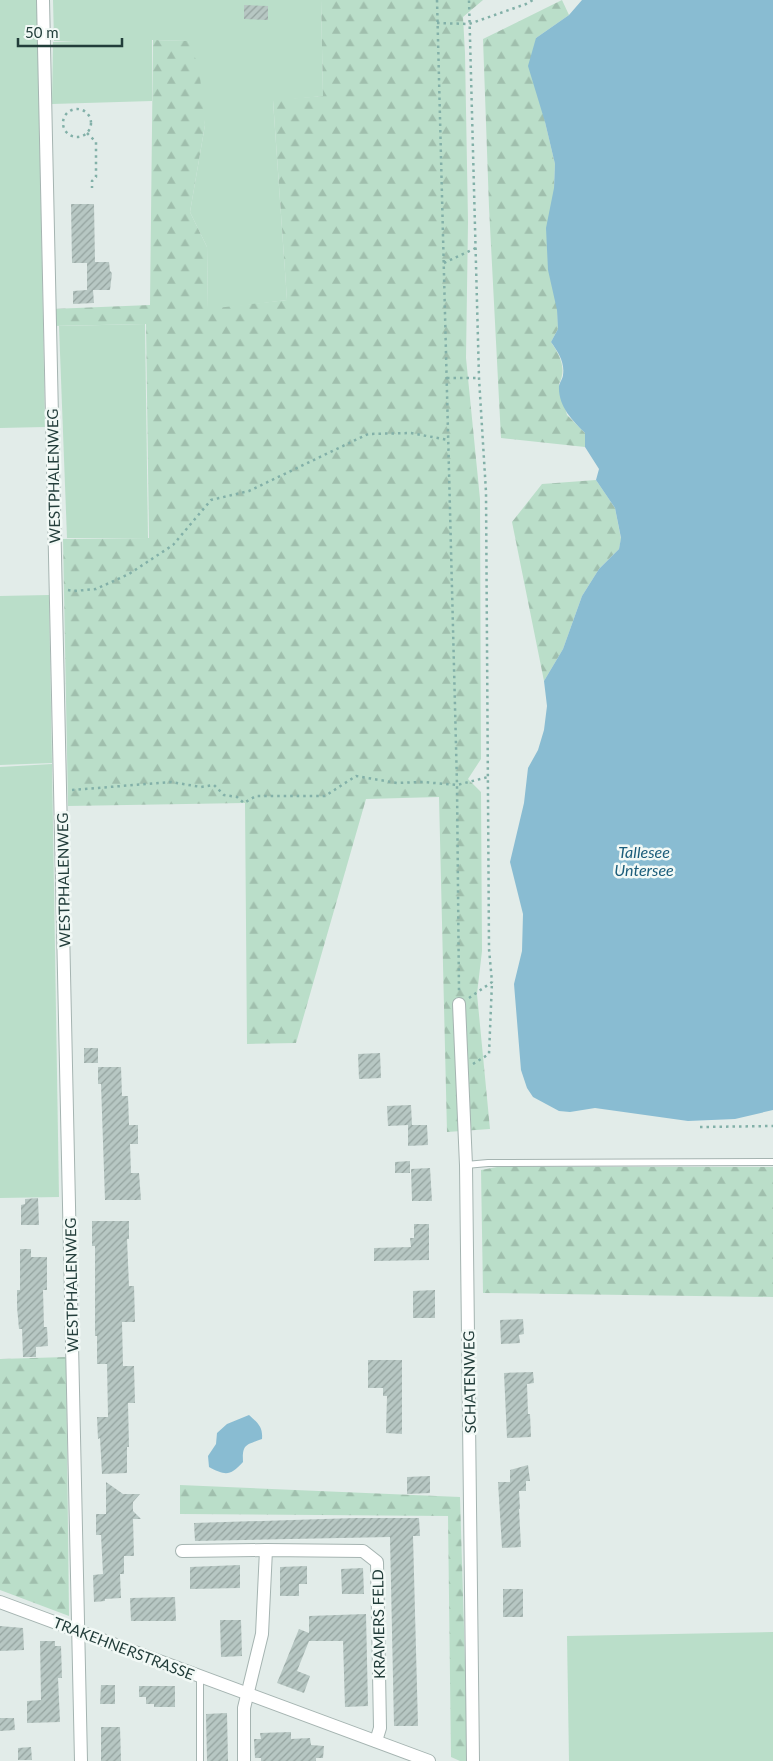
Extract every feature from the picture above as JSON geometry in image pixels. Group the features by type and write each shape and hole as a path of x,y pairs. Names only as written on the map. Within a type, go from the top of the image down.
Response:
{"street":[{"name":"WESTPHALENWEG","path":"43,0 81,1761"},
{"name":"SCHATENWEG","path":"459,1004 466,1164 473,1761"},
{"path":"244,1761 244,1708 262,1634 266,1550"},
{"name":"KRAMERS FELD","path":"182,1551 363,1551 377,1562 380,1728 376,1742"},
{"name":"TRAKEHNERSTRASSE","path":"0,1602 429,1761"}],"lane":[{"path":"466,1164 672,1161 773,1162"},
{"path":"200,1676 200,1761"}],"path":[{"path":"436,0 458,785 459,1004"},
{"path":"469,0 479,378 486,492 489,949 492,982 489,1054"},
{"path":"437,24 469,24 533,0"},
{"path":"78,109 88,113 91,123 87,133 77,137 67,132 64,122 68,112 78,109"},
{"path":"87,133 96,142 96,177 92,181 92,188"},
{"path":"444,263 476,248"},
{"path":"447,378 479,378"},
{"path":"56,588 74,591 96,589 129,574 173,545 210,500 249,491 368,434 411,433 448,440"},
{"path":"61,791 171,782 201,787 214,785 224,795 237,797 244,803 256,796 325,796 356,776 397,783 423,782 458,785 488,777"},
{"path":"459,1004 492,982"},
{"path":"700,1127 773,1126"}],"green space":[{"path":"0,0 37,0 45,427 0,428"},
{"path":"53,0 321,0 323,96 273,101 287,300 208,310 207,247 190,212 205,125 188,41 152,40 152,101 52,104 53,42 77,42 54,41"},
{"path":"321,0 483,0 463,17 468,222 466,358 480,499 481,759 468,779 481,792 482,951 477,994 490,1129 447,1132 439,797 366,799 296,1043 247,1044 245,803 68,806 63,539 149,538 146,324 52,326 52,309 150,305 153,40 188,41 199,67 205,125 190,212 207,247 208,309 287,300 273,100 323,96"},
{"path":"562,0 569,15 536,38 545,122 555,164 558,329 551,342 561,362 562,373 559,384 567,415 585,433 585,447 501,438 489,207 483,39"},
{"path":"145,324 148,538 67,538 59,326"},
{"path":"596,480 615,508 621,539 619,549 599,569 582,596 563,649 544,681 512,522 542,484"},
{"path":"49,595 52,763 0,765 0,596"},
{"path":"52,764 59,1197 0,1198 0,767"},
{"path":"497,1167 773,1167 773,1297 483,1293 481,1170"},
{"path":"66,1357 69,1616 0,1590 0,1359"},
{"path":"180,1485 460,1497 468,1761 460,1761 451,1757 448,1516 180,1514"},
{"path":"773,1632 773,1761 569,1761 567,1636"}],"water":[{"name":"Tallesee Untersee","path":"582,0 773,0 773,1110 735,1119 688,1121 595,1108 570,1112 559,1111 533,1097 527,1088 521,1070 514,984 522,951 523,914 510,862 524,803 528,768 538,750 544,730 547,706 544,681 563,649 582,596 599,569 619,549 621,538 615,508 596,480 599,469 585,447 585,433 563,406 559,393 563,366 551,342 558,329 557,310 548,270 546,228 554,188 555,164 545,122 528,66 536,38 569,15"},
{"path":"249,1415 255,1420 262,1431 262,1439 246,1446 243,1451 243,1462 235,1470 224,1473 209,1467 208,1456 216,1444 217,1433 227,1424"}],"building":[{"path":"244,5 268,6 268,20 244,19"},
{"path":"71,204 94,204 95,262 109,262 112,273 110,290 93,290 94,303 73,304 73,291 87,290 87,263 72,263"},
{"path":"84,1048 98,1048 98,1063 84,1063"},
{"path":"380,1053 381,1078 359,1079 358,1054"},
{"path":"98,1067 121,1067 122,1096 128,1096 129,1125 138,1125 138,1144 130,1144 131,1173 139,1173 141,1200 105,1200 101,1084 98,1084"},
{"path":"411,1105 412,1125 427,1125 428,1145 408,1146 408,1125 388,1126 387,1106"},
{"path":"410,1161 410,1173 395,1173 395,1162"},
{"path":"430,1168 432,1201 412,1201 411,1169"},
{"path":"38,1198 39,1225 21,1225 21,1205 25,1204 25,1199"},
{"path":"92,1221 129,1221 129,1239 127,1239 129,1286 134,1286 135,1322 122,1322 123,1366 134,1366 135,1403 128,1403 129,1447 127,1447 127,1473 102,1474 97,1417 108,1417 107,1364 97,1364 97,1336 95,1336 95,1246 92,1246"},
{"path":"414,1224 429,1224 429,1260 374,1261 374,1248 411,1247 410,1238 414,1238"},
{"path":"20,1249 31,1249 31,1257 47,1257 47,1290 43,1290 44,1327 47,1327 48,1346 36,1347 36,1357 23,1357 22,1329 19,1329 17,1307 17,1290 20,1290"},
{"path":"435,1290 435,1318 413,1318 413,1291"},
{"path":"523,1319 524,1334 519,1335 520,1343 501,1344 500,1320"},
{"path":"368,1360 402,1360 402,1434 386,1433 387,1396 383,1396 383,1388 368,1388"},
{"path":"533,1372 534,1383 527,1384 531,1437 507,1438 504,1373"},
{"path":"528,1465 530,1481 526,1481 526,1491 519,1491 521,1547 502,1548 498,1482 510,1482 510,1470"},
{"path":"430,1476 430,1493 407,1494 407,1477"},
{"path":"106,1482 123,1494 140,1494 133,1502 133,1511 141,1519 133,1519 134,1556 124,1556 124,1574 120,1574 121,1598 94,1602 93,1575 103,1574 101,1535 96,1535 96,1514 106,1514"},
{"path":"419,1518 420,1536 413,1536 418,1726 394,1726 390,1537 195,1541 194,1523"},
{"path":"240,1565 240,1588 190,1589 190,1567"},
{"path":"307,1566 307,1584 299,1584 299,1596 280,1596 280,1567"},
{"path":"363,1568 364,1594 342,1594 341,1569"},
{"path":"503,1589 523,1589 523,1617 503,1617"},
{"path":"175,1597 176,1621 131,1621 130,1598"},
{"path":"366,1614 368,1706 345,1707 343,1641 309,1641 297,1671 310,1676 304,1693 277,1683 299,1629 309,1633 309,1616"},
{"path":"220,1620 241,1620 242,1656 221,1657"},
{"path":"0,1626 23,1628 24,1650 0,1651"},
{"path":"40,1641 55,1641 55,1646 61,1646 62,1678 58,1678 60,1722 27,1723 27,1701 41,1700"},
{"path":"101,1685 115,1685 115,1704 100,1704"},
{"path":"139,1686 175,1686 175,1707 154,1707 154,1704 146,1704 146,1697 139,1697"},
{"path":"227,1713 228,1761 207,1761 206,1714"},
{"path":"0,1718 14,1718 15,1730 0,1731"},
{"path":"101,1727 120,1727 121,1761 101,1761"},
{"path":"291,1732 291,1739 310,1738 311,1745 324,1746 323,1758 316,1758 316,1761 261,1761 261,1758 255,1758 254,1739 261,1739 260,1733"},
{"path":"31,1747 32,1760 18,1760 18,1748"}]}
